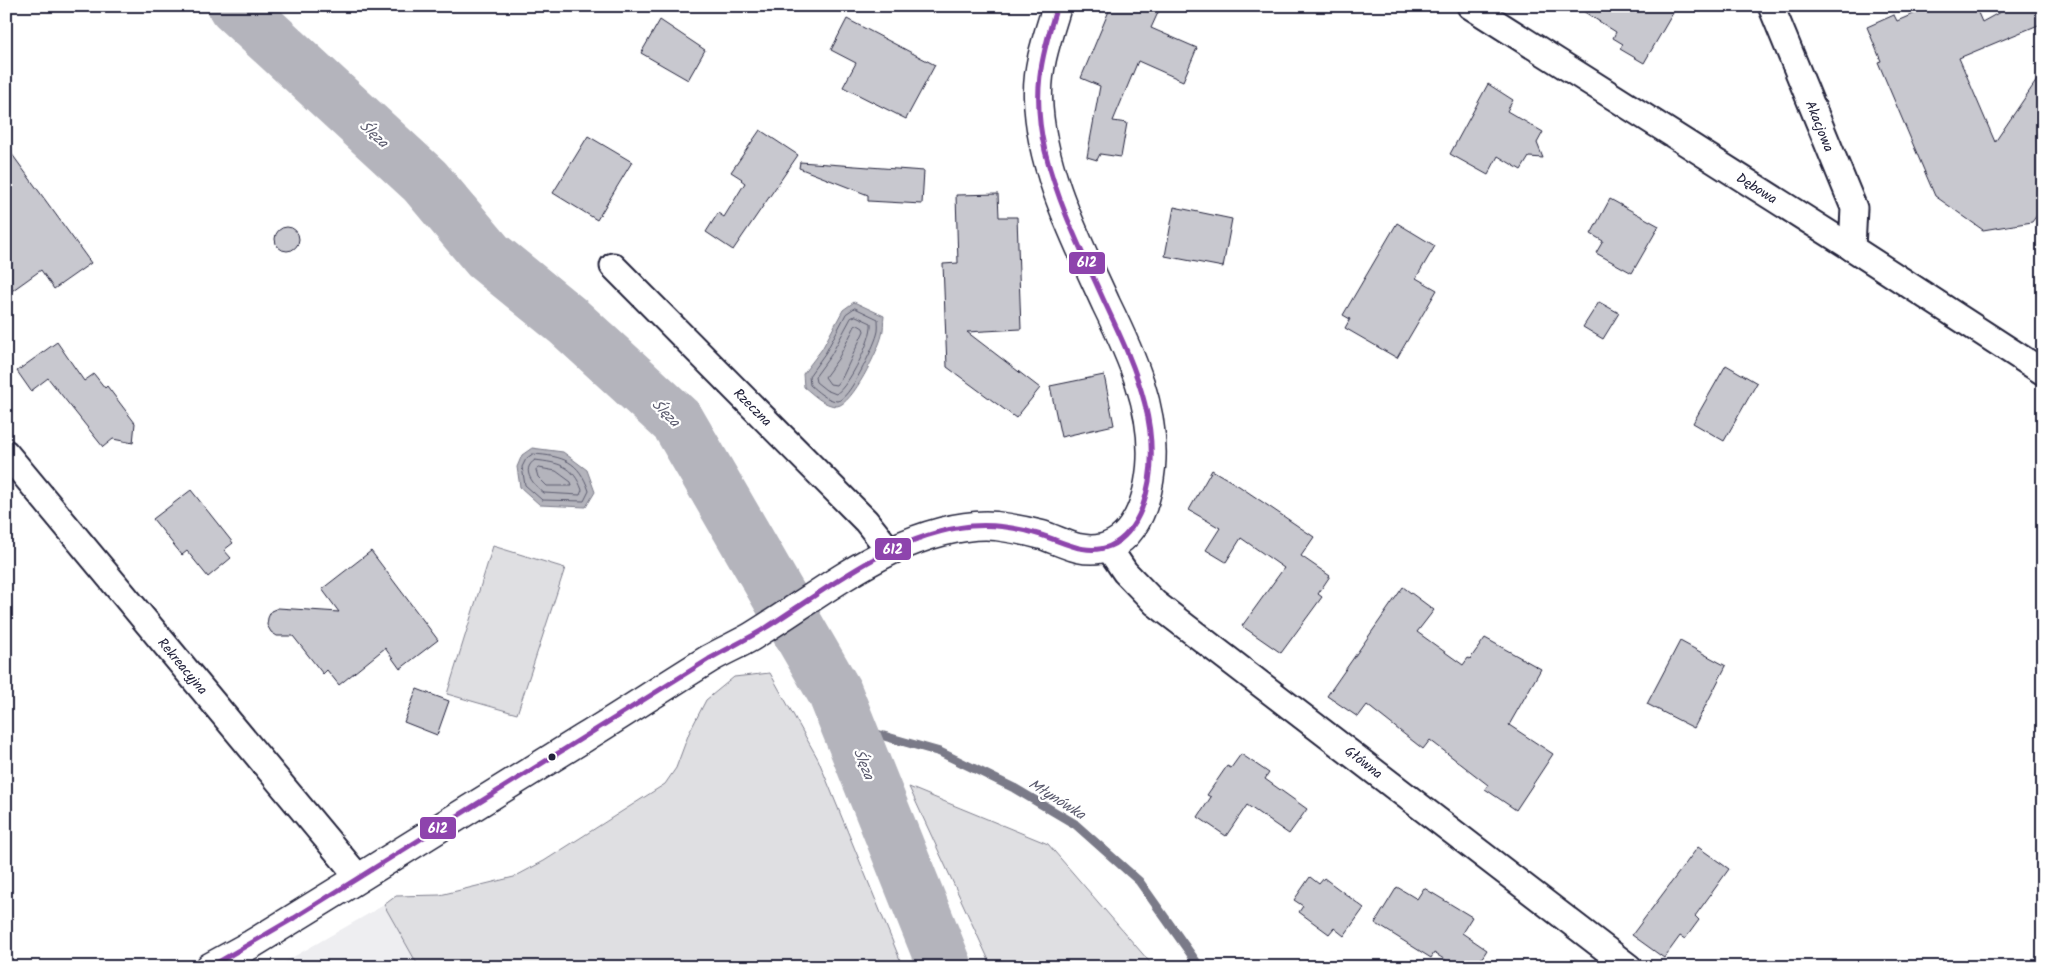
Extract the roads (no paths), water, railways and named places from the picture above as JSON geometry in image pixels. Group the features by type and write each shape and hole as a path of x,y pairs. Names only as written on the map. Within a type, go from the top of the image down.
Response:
{"street":[{"path":"210,967 252,944 674,681 749,638 848,575 890,551 942,533 968,527 991,526 1019,529 1082,549 1095,550 1108,547 1128,534 1140,514 1147,491 1151,446 1145,399 1134,362 1074,235 1045,146 1040,120 1038,80 1041,59 1057,6"},
{"name":"Dębowa","path":"1470,6 1852,248 2043,372"},
{"name":"Akacjowa","path":"1770,6 1854,208 1852,248"},
{"name":"Rzeczna","path":"612,266 866,521 890,551"},
{"name":"Rekreacyjna","path":"6,453 359,878"},
{"name":"Główna","path":"1108,547 1126,572 1155,603 1629,967"}],"water":[{"path":"854,302 884,316 883,333 857,387 843,403 837,406 819,399 804,387 803,374 822,349 843,310"},
{"path":"532,448 563,452 587,470 595,492 586,507 540,505 520,487 517,467 522,455"}],"waterway":[{"name":"Ślęza","path":"235,6 425,181 488,256 569,322 678,422 835,693 945,967"},
{"name":"Młynówka","path":"849,726 940,752 1014,788 1075,824 1139,881 1200,967"}]}
